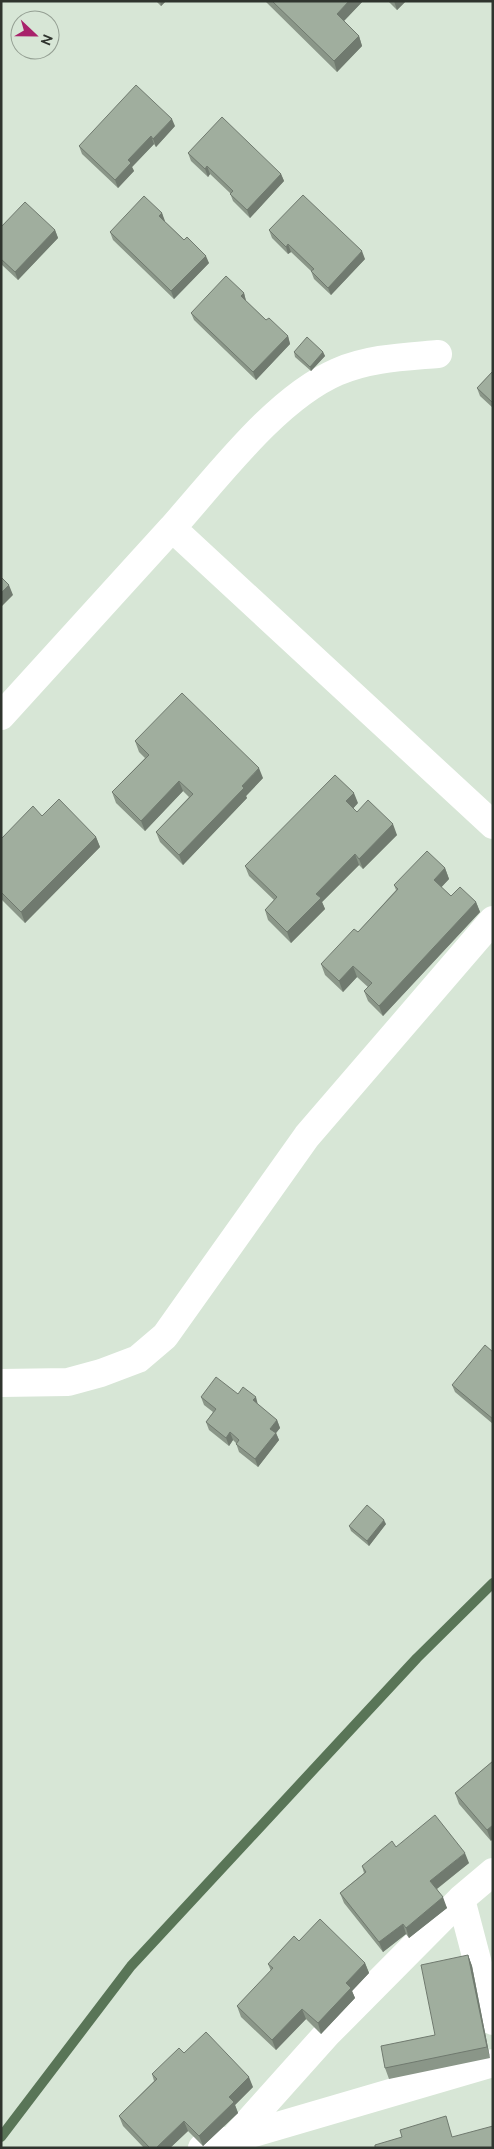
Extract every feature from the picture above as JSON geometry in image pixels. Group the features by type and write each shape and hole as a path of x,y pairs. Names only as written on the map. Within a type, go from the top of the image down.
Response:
{"street":[{"path":"1,716 265,424 299,394 338,372 383,358 438,354"},
{"path":"172,528 493,825"},
{"path":"1,1383 68,1382 101,1373 138,1359 165,1336 306,1136 493,920"},
{"path":"233,2139 326,2034 461,1899 493,1872"},
{"path":"461,1899 493,2021"},
{"path":"202,2148 493,2063"}],"building":[{"path":"272,1 349,1 337,14 359,36 334,61"},
{"path":"136,85 172,119 153,139 151,136 128,160 131,163 115,180 79,146"},
{"path":"222,117 281,174 247,210 230,194 233,191 207,166 205,169 188,153"},
{"path":"303,195 362,251 328,288 311,271 314,269 288,244 286,247 269,230"},
{"path":"144,196 162,213 159,216 184,240 187,237 206,256 171,291 110,232"},
{"path":"25,202 55,230 15,272 1,259 1,227"},
{"path":"226,276 244,293 241,296 266,320 269,318 288,336 253,372 191,313"},
{"path":"307,337 323,352 310,367 294,352"},
{"path":"493,371 493,403 477,388"},
{"path":"1,577 9,585 1,593"},
{"path":"182,693 259,768 242,786 244,788 179,855 156,832 193,794 179,781 141,821 112,792 149,755 135,741"},
{"path":"335,775 354,793 346,801 357,812 368,800 393,824 359,859 355,854 316,894 321,898 287,932 265,910 277,897 245,866"},
{"path":"59,799 96,837 21,912 1,892 1,839 33,806 42,816"},
{"path":"427,851 445,868 434,880 451,896 460,887 476,902 379,1006 364,991 372,983 353,966 339,981 321,964 354,929 358,932 398,889 394,885"},
{"path":"485,1345 493,1352 493,1419 452,1385"},
{"path":"216,1377 238,1394 243,1387 256,1397 253,1400 277,1420 270,1429 276,1433 255,1459 236,1444 239,1440 230,1432 226,1438 206,1422 216,1409 201,1397"},
{"path":"367,1505 384,1520 367,1541 349,1526"},
{"path":"493,1761 493,1825 487,1830 455,1793"},
{"path":"435,1815 465,1853 430,1881 443,1897 406,1928 403,1924 379,1942 340,1893 366,1872 362,1866 392,1841 396,1847"},
{"path":"320,1919 365,1963 346,1983 351,1988 318,2023 302,2009 272,2040 237,2006 273,1968 268,1964 294,1936 299,1941"},
{"path":"468,1955 487,2047 385,2068 381,2046 435,2035 421,1965"},
{"path":"206,2032 249,2077 229,2097 234,2102 199,2136 184,2121 156,2148 150,2148 119,2116 157,2079 152,2074 179,2048 184,2053"},
{"path":"446,2116 452,2137 493,2126 493,2148 375,2148 375,2145 402,2137 400,2130"}],"waterway":[{"path":"1,2137 131,1966 417,1658 493,1583"}]}
